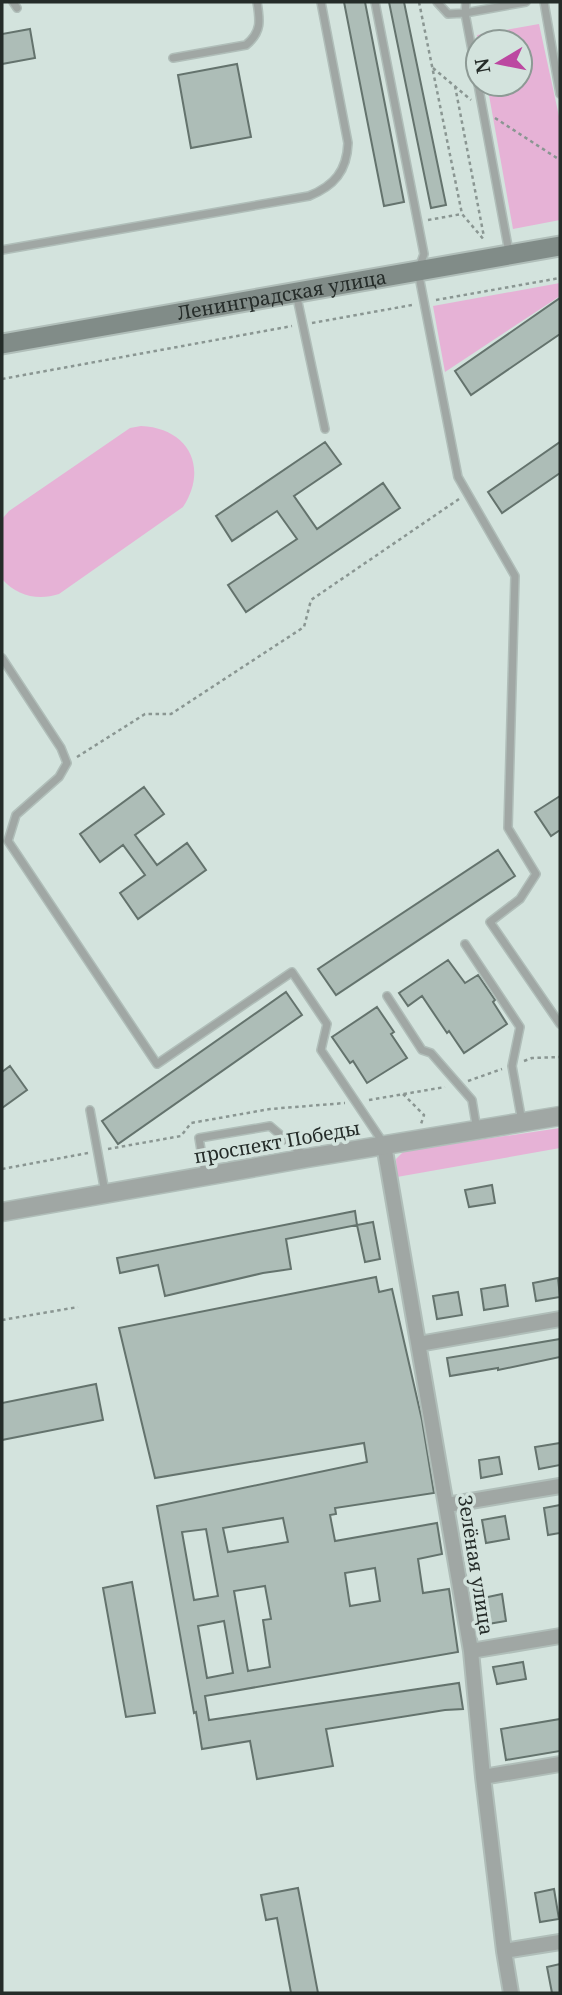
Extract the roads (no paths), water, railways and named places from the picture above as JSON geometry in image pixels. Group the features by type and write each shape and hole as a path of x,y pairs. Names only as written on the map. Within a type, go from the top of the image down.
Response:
{"main road":[{"name":"Ленинградская улица","path":"2,344 560,246"}],"street":[{"name":"проспект Победы","path":"2,1212 307,1157 560,1116"},
{"name":"Зелёная улица","path":"384,1145 471,1651 483,1777 511,1993"},
{"path":"419,1345 560,1319"},
{"path":"447,1504 560,1486"},
{"path":"471,1651 560,1636"},
{"path":"483,1777 560,1765"},
{"path":"504,1951 560,1941"}],"lane":[{"path":"173,58 246,45 260,30 257,2"},
{"path":"2,250 309,196 331,185 344,167 348,143 321,2"},
{"path":"375,2 424,254 418,271 458,477 515,576 508,828 536,874 520,899 490,922 560,1024"},
{"path":"437,2 448,14 526,2"},
{"path":"466,2 469,28"},
{"path":"544,2 560,94"},
{"path":"481,98 510,255"},
{"path":"295,292 325,429"},
{"path":"2,658 61,748 67,763 59,777 16,815 8,841 157,1064 292,972 327,1024 321,1050 384,1145"},
{"path":"465,944 520,1027 512,1066 522,1122"},
{"path":"387,996 422,1050 431,1053 472,1100 477,1131"},
{"path":"90,1110 105,1194"},
{"path":"205,1176 199,1138 270,1126 307,1157"}]}
